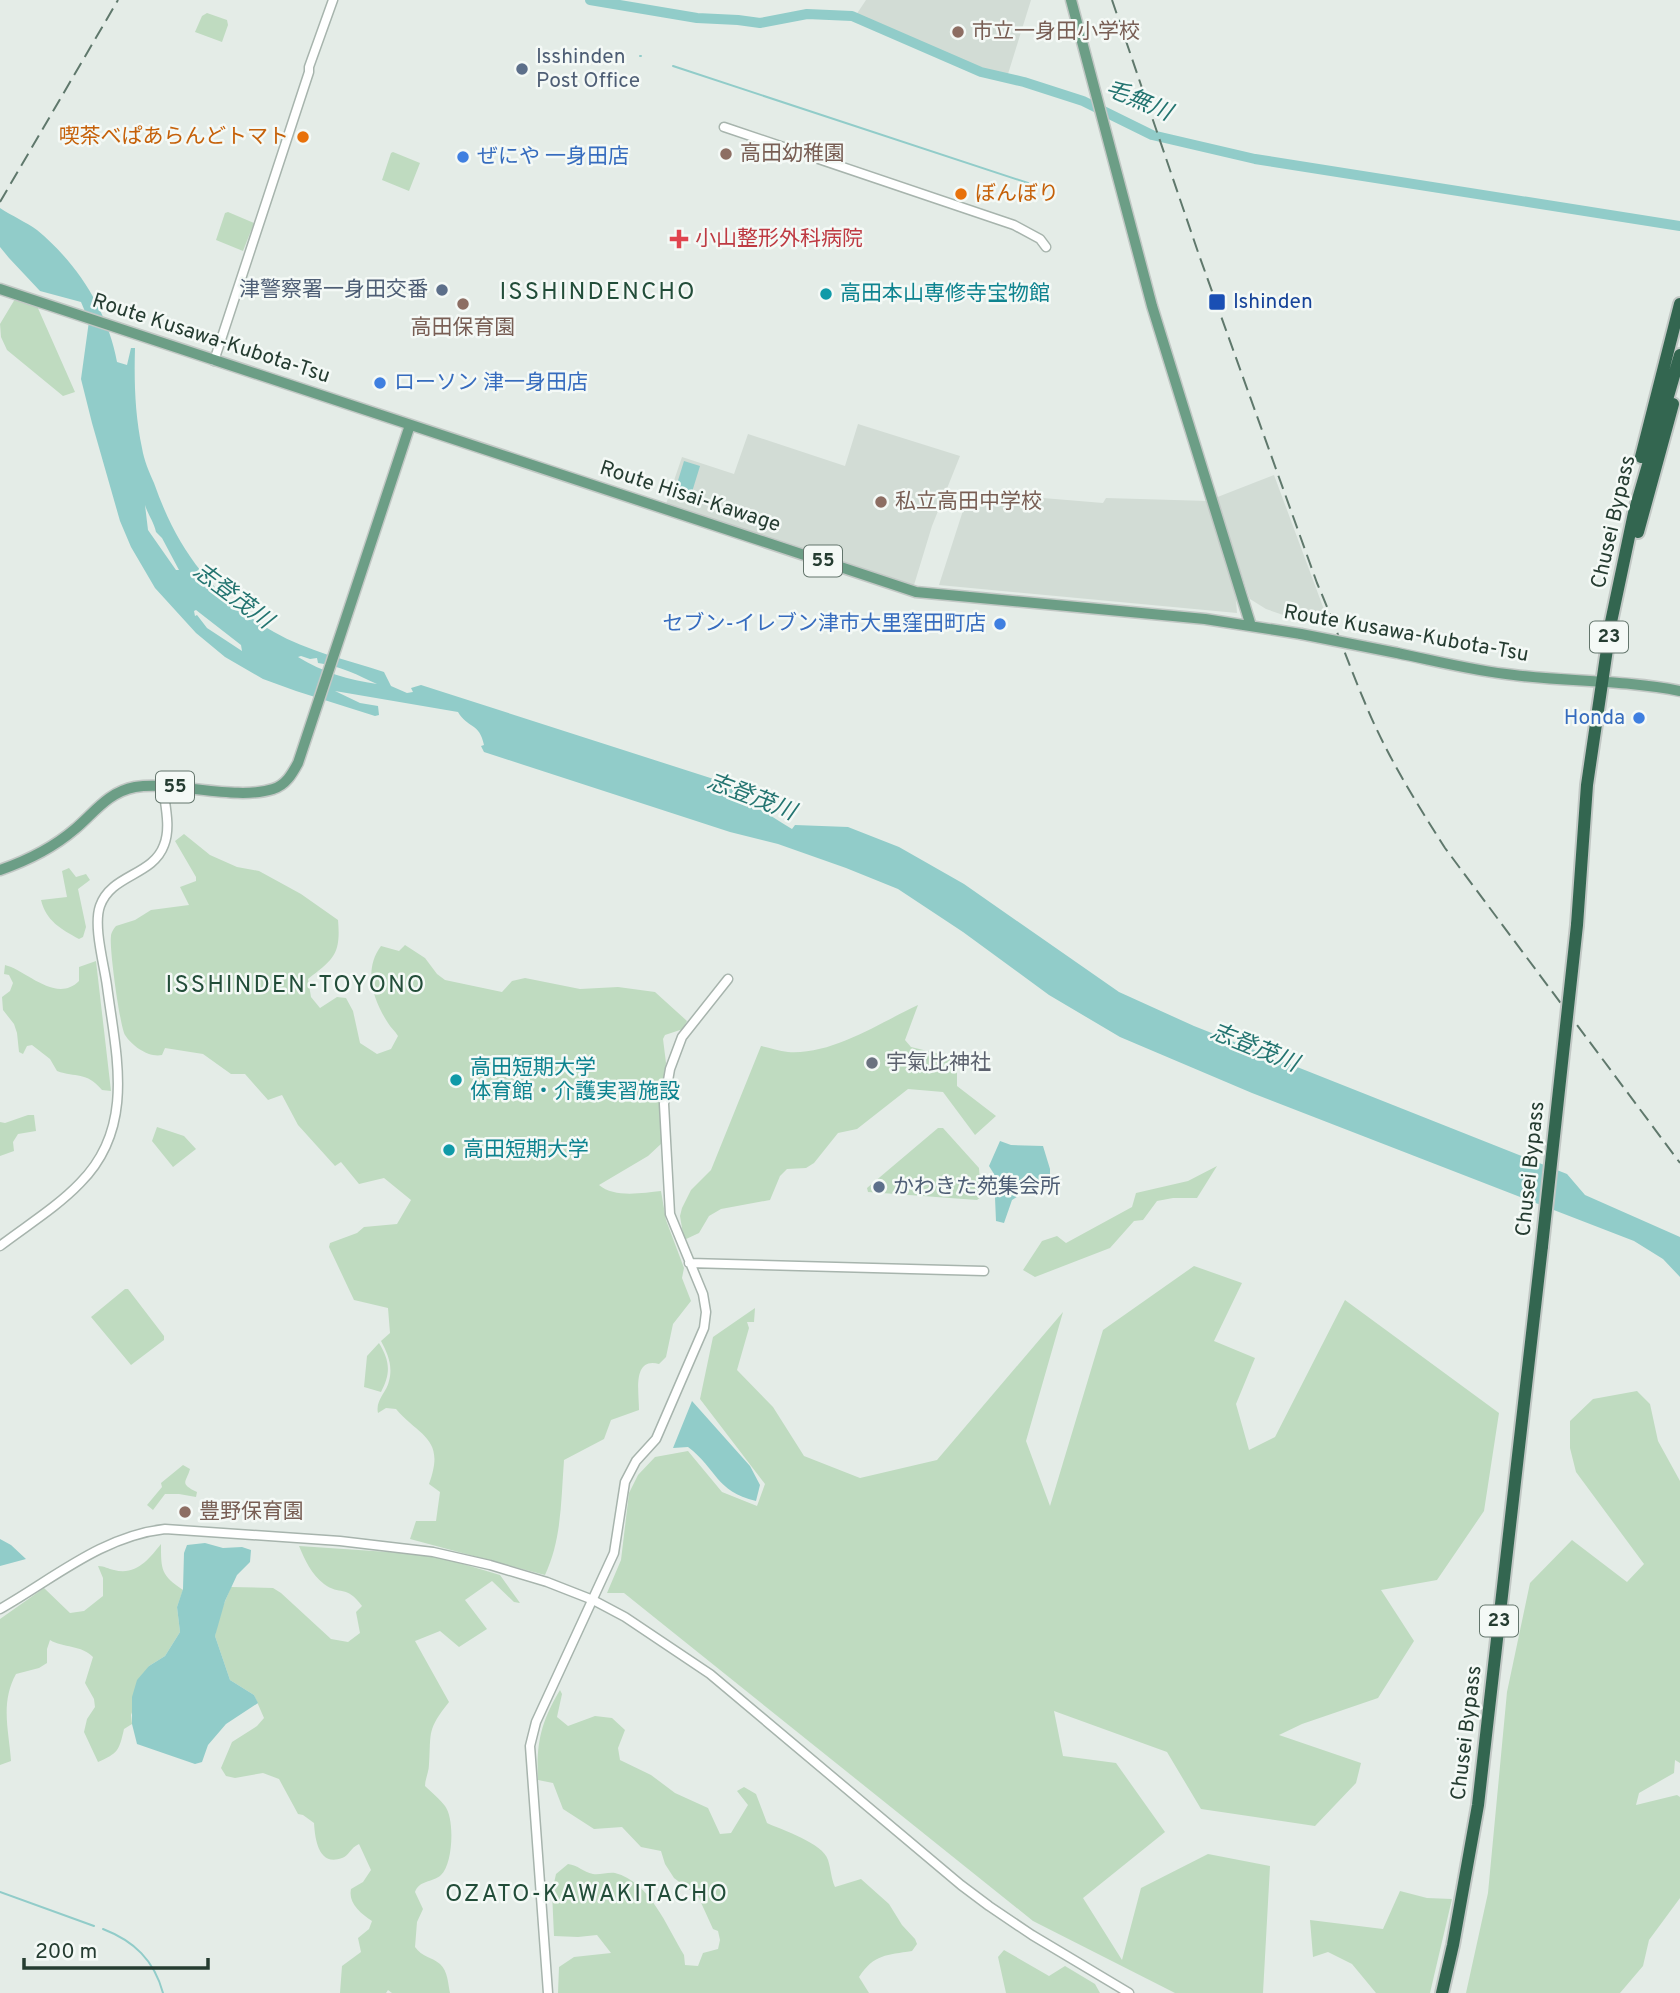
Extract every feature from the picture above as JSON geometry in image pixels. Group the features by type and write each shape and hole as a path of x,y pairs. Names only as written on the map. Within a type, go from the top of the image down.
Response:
{"highway":[{"path":"1611,622 1623,540 1648,424 1680,304"},
{"name":"Chusei Bypass","path":"1442,1993 1456,1932 1478,1805 1577,925 1587,785 1611,622 1634,513 1680,355"},
{"path":"1611,622 1680,380"}],"main road":[{"path":"1070,0 1152,306 1251,625"},
{"name":"Route Kusawa-Kubota-Tsu","path":"0,289 410,425"},
{"name":"Route Hisai-Kawage","path":"410,425 916,592 1251,625"},
{"name":"55","path":"0,870 32,856 65,836 113,794 136,787 253,792 281,786 298,763 410,425"},
{"name":"Route Kusawa-Kubota-Tsu","path":"1251,625 1483,671 1680,691"}],"street":[{"path":"214,361 333,0"},
{"path":"724,127 1014,225 1040,239 1046,247"},
{"path":"0,1246 77,1186 90,1172 108,1143 116,1115 119,1080 100,939 99,911 111,888 149,865 161,852 167,831 163,787"},
{"path":"548,1993 529,1752 536,1722 616,1548 625,1482 636,1461 656,1439 704,1328 705,1303 669,1206 664,1104 670,1069 682,1037 727,979"},
{"path":"690,1263 984,1271"},
{"path":"0,1609 106,1546 140,1533 165,1529 340,1541 433,1552 547,1582 593,1600 625,1618 710,1674 961,1885 1032,1935 1129,1993"}],"shaded area":[{"name":"市立一身田小学校","path":"866,0 1031,0 1008,74 984,69 856,15"},
{"path":"858,424 960,456 932,526 914,585 666,504 682,457 734,474 748,434 845,466"},
{"path":"1274,475 1329,623 1289,617 1266,609 1250,599 1215,498"},
{"path":"969,492 1103,503 1106,498 1208,501 1235,588 1237,613 939,585"}],"green space":[{"path":"207,13 227,20 222,42 195,32 202,16"},
{"path":"393,152 420,163 409,191 382,180"},
{"path":"225,213 254,223 243,251 216,240"},
{"path":"15,299 37,306 75,392 63,396 7,350 1,337 0,324"},
{"path":"184,834 210,855 237,867 259,871 301,894 338,920 338,941 334,955 308,979 311,997 320,1008 337,997 346,998 353,1011 360,1043 377,1054 391,1049 398,1036 378,1005 372,985 372,965 381,946 399,951 405,945 425,958 445,980 502,992 512,981 525,978 580,989 618,987 655,992 687,1021 683,1029 665,1035 663,1039 666,1063 662,1097 662,1143 648,1156 599,1185 620,1193 661,1191 666,1220 684,1268 682,1278 691,1301 673,1324 666,1357 659,1364 650,1363 644,1366 641,1371 638,1386 639,1410 611,1420 604,1439 564,1460 558,1533 545,1575 410,1539 416,1521 436,1521 440,1492 429,1484 434,1457 432,1447 396,1409 386,1408 378,1413 378,1404 390,1376 389,1360 381,1341 390,1333 388,1308 354,1300 329,1247 330,1243 357,1233 364,1227 397,1224 411,1200 384,1178 359,1184 341,1162 335,1166 298,1125 282,1095 268,1100 245,1074 231,1074 203,1054 165,1048 162,1055 152,1055 136,1047 125,1035 115,987 112,933 116,926 135,920 151,910 189,905 180,887 196,881 196,877 175,841"},
{"path":"69,868 76,877 86,874 90,880 78,889 86,927 83,937 79,939 50,919 41,900 67,897 62,871"},
{"path":"96,961 111,1091 102,1090 86,1077 57,1071 50,1059 32,1045 27,1046 23,1054 19,1052 14,1024 3,1010 2,997 10,991 13,983 9,975 4,974 5,965 41,984 61,989 79,981 79,967"},
{"path":"918,1005 905,1040 911,1047 948,1056 957,1071 957,1086 996,1116 975,1135 943,1092 908,1089 857,1129 838,1133 814,1163 806,1168 787,1169 780,1176 770,1200 721,1209 709,1216 699,1233 684,1240 680,1216 682,1208 691,1190 711,1170 761,1046 788,1052 822,1048 855,1036"},
{"path":"34,1115 36,1131 18,1134 13,1142 14,1151 0,1156 0,1122 5,1123"},
{"path":"157,1127 184,1136 196,1149 173,1167 152,1141"},
{"path":"938,1128 943,1128 979,1168 981,1197 977,1200 868,1192 867,1188"},
{"path":"1217,1166 1197,1198 1157,1201 1143,1220 1134,1221 1110,1248 1035,1277 1023,1270 1042,1241 1057,1236 1066,1243 1132,1207 1136,1193 1188,1181"},
{"path":"1194,1266 1242,1283 1214,1341 1255,1358 1236,1404 1249,1450 1275,1437 1345,1300 1499,1413 1484,1511 1437,1580 1381,1590 1414,1641 1378,1698 1302,1724 1279,1735 1361,1763 1356,1783 1315,1826 1201,1809 1167,1752 1054,1711 1063,1756 1116,1763 1165,1832 1083,1898 1122,1960 1141,1888 1208,1854 1270,1866 1263,1993 1175,1993 1033,1921 624,1593 607,1593 621,1560 629,1493 638,1475 655,1457 688,1451 722,1492 757,1506 765,1484 700,1399 713,1337 755,1308 754,1322 747,1322 749,1328 737,1370 773,1407 804,1456 860,1478 937,1460 1063,1312 1026,1441 1050,1506 1103,1330"},
{"path":"128,1289 164,1336 164,1340 131,1365 91,1317"},
{"path":"379,1343 388,1367 381,1392 364,1387 367,1356"},
{"path":"1637,1391 1650,1404 1658,1441 1680,1481 1680,1763 1675,1760 1674,1773 1639,1793 1636,1805 1677,1795 1680,1797 1680,1898 1649,1940 1643,1966 1620,1993 1466,1993 1488,1893 1507,1692 1530,1583 1572,1540 1627,1582 1644,1564 1576,1472 1570,1448 1570,1421 1593,1399"},
{"path":"183,1465 190,1469 185,1482 197,1492 196,1497 165,1494 153,1510 147,1505 162,1487 161,1483"},
{"path":"161,1544 161,1560 166,1576 183,1590 177,1607 180,1632 165,1656 149,1666 131,1715 132,1724 124,1729 117,1750 98,1762 84,1732 87,1719 95,1707 94,1699 85,1683 93,1657 83,1650 50,1640 47,1663 16,1674 11,1685 7,1717 11,1761 0,1765 0,1619 44,1588 70,1613 84,1611 103,1596 103,1578 98,1566 129,1571 147,1560"},
{"path":"299,1546 433,1555 500,1575 520,1603 514,1602 492,1581 465,1600 487,1629 459,1647 440,1631 415,1641 449,1702 432,1731 425,1786 445,1806 451,1831 450,1852 445,1869 437,1878 419,1885 415,1892 423,1909 417,1922 415,1947 443,1967 450,1993 392,1993 388,1990 386,1993 340,1993 342,1966 361,1952 358,1938 369,1929 372,1921 359,1911 351,1899 351,1889 363,1882 371,1870 359,1844 344,1857 334,1860 328,1858 319,1850 314,1823 298,1814 279,1779 263,1773 235,1778 226,1776 221,1768 232,1742 257,1726 264,1718 254,1695 230,1680 215,1636 218,1618 231,1587 273,1588 331,1639 348,1642 360,1633 356,1612 362,1606 352,1595 319,1580"},
{"path":"560,1690 562,1694 557,1717 568,1726 595,1716 612,1718 625,1730 618,1748 620,1760 651,1775 675,1793 708,1808 720,1834 731,1833 748,1805 737,1791 744,1787 756,1794 767,1823 792,1833 825,1854 835,1887 861,1879 889,1904 915,1939 917,1944 912,1951 882,1957 870,1964 859,1977 869,1993 558,1993 559,1967 574,1957 611,1953 597,1935 554,1936 552,1892 556,1874 568,1864 593,1874 615,1873 638,1886 664,1919 684,1955 685,1965 698,1966 703,1953 718,1949 720,1940 718,1931 713,1929 698,1896 674,1878 661,1851 641,1847 622,1827 594,1829 563,1809 553,1783 538,1780 541,1733"},
{"path":"1400,1891 1427,1898 1452,1899 1430,1993 1376,1993 1352,1964 1328,1952 1313,1957 1310,1920 1383,1929"},
{"path":"1004,1950 1049,1976 1065,1966 1095,1984 1100,1993 1006,1993 998,1957"}],"water":[{"path":"0,208 37,230 78,273 106,324 117,362 127,365 131,348 135,348 136,398 143,452 163,507 199,569 232,603 274,632 314,650 384,672 391,686 407,693 413,692 411,688 421,685 726,783 792,829 795,825 848,827 899,847 964,884 1119,992 1194,1026 1567,1174 1585,1195 1680,1237 1680,1277 1663,1259 1634,1241 1252,1093 1120,1037 1049,995 963,932 898,889 778,844 730,832 484,752 480,733 458,712 335,691 360,703 378,706 379,715 375,716 263,679 225,657 196,633 155,588 131,547 120,521 81,379 89,321 81,302 40,291 0,247","holes":["145,505 156,532 179,570 176,570 148,530","194,611 241,645 242,651 207,628 197,615 195,616","298,657 317,658 318,663 341,668 377,684 336,675"]},
{"path":"684,461 700,466 692,492 676,487"},
{"path":"1000,1141 1011,1145 1043,1146 1050,1169 1050,1183 1012,1200 1004,1223 996,1221 994,1174 989,1166"},
{"path":"692,1401 750,1466 760,1485 756,1501 742,1497 724,1485 688,1447 673,1448"},
{"path":"0,1539 11,1545 26,1559 0,1566"},
{"path":"205,1543 223,1548 242,1547 251,1550 250,1562 237,1575 225,1601 215,1636 230,1680 254,1695 258,1703 226,1724 208,1745 202,1762 195,1764 137,1744 132,1724 132,1697 137,1680 149,1666 165,1656 180,1632 177,1607 183,1589 184,1553 187,1545"}],"waterway":[{"name":"毛無川","path":"590,0 697,18 760,23 807,14 852,16 981,72 1024,82 1083,101 1152,135 1255,159 1680,226"},
{"path":"673,66 1028,183"},
{"path":"0,1892 94,1926"},
{"path":"103,1929 124,1939 141,1953 154,1971 163,1993"}],"railway":[{"path":"0,202 118,0"},
{"path":"1112,0 1199,255 1317,583 1382,741 1445,848 1680,1163"}],"place":[{"name":"市立一身田小学校","path":"958,32"},
{"name":"Isshinden Post Office","path":"522,69"},
{"name":"喫茶べぱあらんどトマト","path":"303,137"},
{"name":"高田幼稚園","path":"726,154"},
{"name":"ぜにや 一身田店","path":"463,157"},
{"name":"ぼんぼり","path":"961,194"},
{"name":"小山整形外科病院","path":"679,239"},
{"name":"津警察署一身田交番","path":"442,290"},
{"name":"高田本山専修寺宝物館","path":"826,294"},
{"name":"Ishinden","path":"1217,302"},
{"name":"高田保育園","path":"463,304"},
{"name":"ローソン 津一身田店","path":"380,383"},
{"name":"私立高田中学校","path":"881,502"},
{"name":"セブン-イレブン津市大里窪田町店","path":"1000,624"},
{"name":"Honda","path":"1639,718"},
{"name":"宇氣比神社","path":"872,1063"},
{"name":"高田短期大学 体育館・介護実習施設","path":"456,1080"},
{"name":"高田短期大学","path":"449,1150"},
{"name":"かわきた苑集会所","path":"879,1187"},
{"name":"豊野保育園","path":"185,1512"}],"district":[{"name":"ISSHINDENCHO","path":"598,293"},
{"name":"ISSHINDEN-TOYONO","path":"296,986"},
{"name":"OZATO-KAWAKITACHO","path":"587,1895"}],"water label":[{"name":"志登茂川","path":"232,597"},
{"name":"志登茂川","path":"751,798"},
{"name":"志登茂川","path":"1254,1049"}]}
